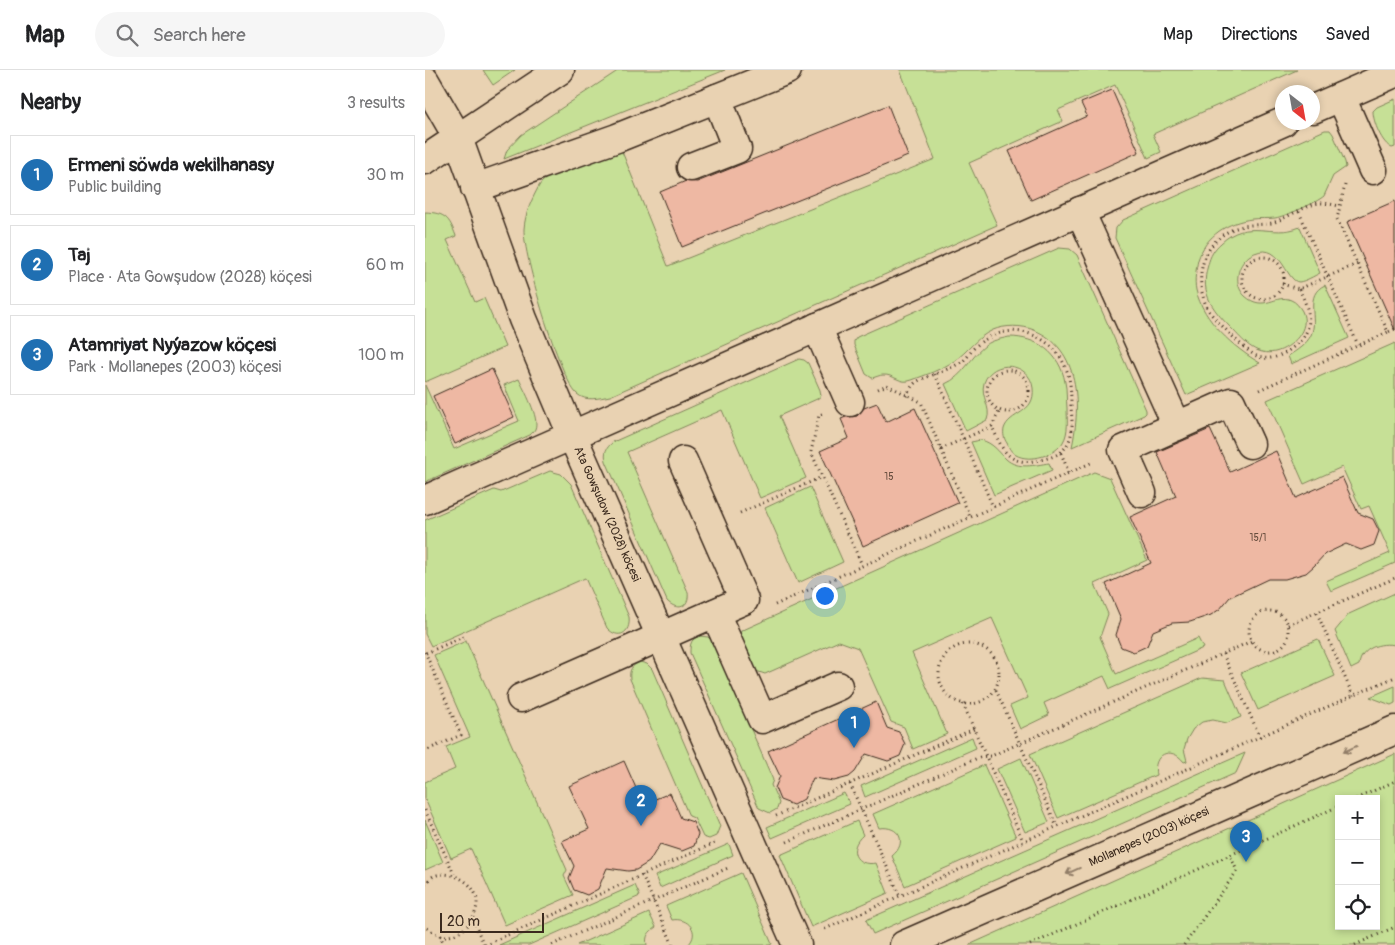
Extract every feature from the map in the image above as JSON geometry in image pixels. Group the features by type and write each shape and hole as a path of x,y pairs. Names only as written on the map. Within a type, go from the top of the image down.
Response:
{"street":[{"path":"425,160 560,70"},
{"path":"475,188 617,138 787,70"},
{"path":"1320,106 1395,73"},
{"name":"Ata Gowşudow (2028) köçesi","path":"425,81 458,138 523,319 572,435 797,945"},
{"path":"1341,97 1373,170"},
{"path":"691,167 737,149 717,98"},
{"path":"425,500 1275,126"},
{"path":"1080,211 1177,426"},
{"path":"817,327 850,402"},
{"path":"1142,493 1123,450 1231,402 1250,444"},
{"path":"521,698 744,600 683,461"},
{"path":"715,613 761,719 838,686"},
{"name":"Mollanepes (2003) köçesi","path":"904,945 1395,730"}],"path":[{"path":"1373,170 1345,183 1337,219 1388,332"},
{"path":"1299,289 1309,321 1306,334 1285,353 1273,358 1261,358 1242,346 1211,313 1202,294 1201,269 1206,254 1212,245 1229,230 1243,225 1265,224 1277,221 1319,203 1339,206"},
{"path":"1299,212 1358,345"},
{"path":"1268,258 1276,262 1281,269 1282,284 1279,291 1271,297 1262,299 1253,296 1244,287 1243,273 1247,265 1254,259 1268,258"},
{"path":"1282,284 1299,289 1357,264"},
{"path":"1231,402 1395,329"},
{"path":"906,396 915,382 963,361 978,344 995,335 1018,331 1028,333 1043,340 1061,357 1070,382 1071,432 1068,445 1060,452 1048,458 1031,462 1013,459 1000,443 993,426 999,410"},
{"path":"1009,370 1018,373 1027,383 1028,397 1016,410 1007,412 999,410 994,407 989,399 987,390 990,381 1000,372 1009,370"},
{"path":"935,374 993,507"},
{"path":"862,565 811,452 819,416 887,385 921,402 970,517"},
{"path":"941,448 993,426"},
{"path":"769,607 1123,450"},
{"path":"1060,452 1069,473"},
{"path":"763,503 822,476"},
{"path":"1288,625 1395,578"},
{"path":"1272,611 1282,615 1288,625 1290,634 1286,643 1278,650 1267,652 1257,648 1252,641 1249,629 1253,619 1261,613 1272,611"},
{"path":"1317,613 1353,696"},
{"path":"425,750 461,735 425,653 465,636"},
{"path":"784,843 980,756 991,756 1252,641"},
{"path":"976,643 993,653 1001,671 996,690 982,702 963,704 946,695 938,677 942,658 957,645 976,643"},
{"path":"1223,654 1259,738"},
{"path":"823,930 1395,678"},
{"path":"996,690 1057,827"},
{"path":"963,704 1023,842"},
{"path":"773,818 974,729"},
{"path":"1365,795 1395,781"},
{"path":"850,784 900,896"},
{"path":"1030,945 1335,808"},
{"path":"425,810 453,874 469,884 477,901 473,920 459,934 440,935 425,927"},
{"path":"473,920 484,945 718,842"},
{"path":"1184,945 1237,871 1230,855"},
{"path":"553,945 729,867"},
{"path":"425,884 434,876 453,874"},
{"path":"642,875 673,945"},
{"path":"1355,945 1395,927"},
{"path":"440,935 444,945"}],"green space":[{"path":"483,70 515,70 493,85"},
{"path":"619,70 725,70 504,159 507,150 521,135"},
{"path":"900,70 1297,70 1153,134 1161,152 1148,158 1115,85 1058,110 1063,121 969,163 997,225 610,396 588,399 577,394 561,365 543,315 525,243 524,229 527,212 536,191 544,180 564,169 621,149 668,266 935,159"},
{"path":"1395,99 1395,147 1392,148 1388,146 1379,132 1373,111 1377,107"},
{"path":"1325,130 1330,130 1333,134 1346,167 1333,176 1324,196 1308,206 1280,217 1235,223 1219,231 1206,243 1198,260 1196,271 1196,290 1200,301 1212,323 1221,333 1240,350 1260,363 1186,395 1115,238 1116,228 1123,220"},
{"path":"425,212 442,215 449,221 456,236 447,240 475,302 484,298 505,347 425,382"},
{"path":"1300,227 1320,273 1299,282 1294,280 1275,255 1260,251 1249,256 1239,269 1238,284 1245,296 1252,301 1264,303 1280,299 1291,300 1302,311 1304,324 1298,337 1281,350 1269,353 1263,352 1252,348 1243,340 1220,316 1210,302 1205,285 1209,262 1219,245 1231,235 1241,231 1280,231"},
{"path":"1059,248 1070,249 1077,255 1146,410 1144,415 1072,447 1075,431 1076,396 1069,364 1061,350 1049,338 1034,330 1019,326 998,328 987,333 949,364 912,380 904,381 887,375 872,378 866,374 854,345 857,337"},
{"path":"1325,285 1349,338 1291,364 1288,356 1298,350 1311,335 1313,328 1313,301 1318,289"},
{"path":"1009,337 1029,340 1046,349 1058,363 1066,385 1067,421 1063,442 1055,451 1035,458 1022,457 1013,453 1004,436 1004,429 1007,423 1026,408 1033,397 1030,379 1025,373 1018,368 1010,366 1002,367 988,375 983,388 988,411 987,420 966,431 945,384 952,381 986,345"},
{"path":"1395,343 1395,563 1331,591 1326,581 1390,553 1369,506 1361,509 1342,467 1304,484 1267,400"},
{"path":"799,359 808,363 821,396 779,416 806,478 760,498 722,410 627,452 688,592 685,604 679,607 671,604 667,601 606,461 605,453 607,448 613,442"},
{"path":"519,379 531,404 536,424 535,430 530,435 425,482 425,385 454,449 519,421 504,385"},
{"path":"981,440 992,445 1006,459 1016,465 1027,466 1049,463 1052,470 994,495 971,442"},
{"path":"550,471 561,474 571,484 629,617 626,631 615,634 607,628 585,578 431,646 425,634 425,520 494,490 501,492"},
{"path":"1094,472 1110,478 1147,560 1095,584 1108,614 1100,637 1116,674 1198,638 1203,648 1110,689 1104,676 1044,703 1049,715 1020,729 1010,706 1028,698 992,618 912,653 947,734 913,749 904,727 891,722 858,648 839,641 765,674 756,671 740,634 741,631"},
{"path":"810,487 843,562 798,583 765,508"},
{"path":"1395,593 1395,645 1383,644 1367,650 1363,654 1359,665 1351,669 1335,631 1349,614"},
{"path":"700,636 708,637 713,642 773,780 771,785 779,803 777,809 770,813 759,808 690,653 692,642"},
{"path":"1318,639 1335,676 1258,710 1241,673"},
{"path":"466,641 567,870 564,876 573,895 505,925 471,849 451,858 425,799 425,782 455,769 446,747 470,737 434,655"},
{"path":"640,662 647,664 652,669 720,826 716,836 709,839 703,837 694,818 689,816 630,679 631,669"},
{"path":"1202,678 1225,680 1241,717 1227,723 1213,720 1202,722 1193,729 1187,739 1184,749 1187,761 1184,762 1174,754 1164,754 1157,762 1156,775 1058,818 1030,754"},
{"path":"1395,686 1395,703 1391,705 1370,697"},
{"path":"972,737 976,748 865,797 861,786"},
{"path":"1245,753 1236,773 873,934 866,920"},
{"path":"1395,754 1395,945 969,945"},
{"path":"1021,758 1049,822 1025,832 997,769"},
{"path":"984,765 1016,837 905,886 892,856 900,846 899,836 892,829 879,828 873,814"},
{"path":"844,793 850,804 772,838 767,827"},
{"path":"425,820 443,862 425,870"},
{"path":"857,821 863,835 855,846 856,856 858,860 863,862 869,864 876,863 888,893 811,927 780,855"},
{"path":"729,844 733,855 660,888 655,876"},
{"path":"741,873 772,944 688,945 693,935 691,926 683,921 672,920 666,906"},
{"path":"635,885 640,896 529,945 499,945"},
{"path":"649,913 656,927 648,934 647,945 577,945"}],"building":[{"path":"1112,90 1139,152 1031,200 1009,151 1087,116 1081,103"},
{"path":"888,105 908,156 682,247 660,192 686,181 697,182"},
{"path":"1395,201 1395,330 1347,222"},
{"path":"492,369 514,417 455,444 433,396"},
{"path":"877,403 886,422 915,408 958,503 863,546 820,451 849,438 841,419 857,416 864,408"},
{"path":"1210,429 1230,472 1276,451 1296,498 1342,477 1358,513 1373,519 1379,531 1374,545 1361,550 1346,544 1325,554 1306,573 1285,579 1268,579 1230,597 1220,609 1211,615 1190,622 1172,623 1153,631 1147,646 1134,652 1121,647 1116,635 1121,619 1106,584 1151,563 1130,517 1176,496 1157,452"},
{"path":"876,702 887,728 899,732 905,744 900,756 888,761 866,754 855,772 849,777 834,781 813,778 804,799 793,805 780,800 775,788 780,776 768,751"},
{"path":"624,761 643,804 670,793 681,818 693,822 698,834 694,846 682,851 660,844 649,862 636,870 628,871 607,868 598,889 587,895 574,890 569,878 574,866 562,841 589,829 569,786"}],"place":[{"name":"Ermeni söwda wekilhanasy","path":"854,748"},
{"name":"Taj","path":"641,826"},
{"name":"Atamriyat Nyýazow köçesi","path":"1246,862"}]}
